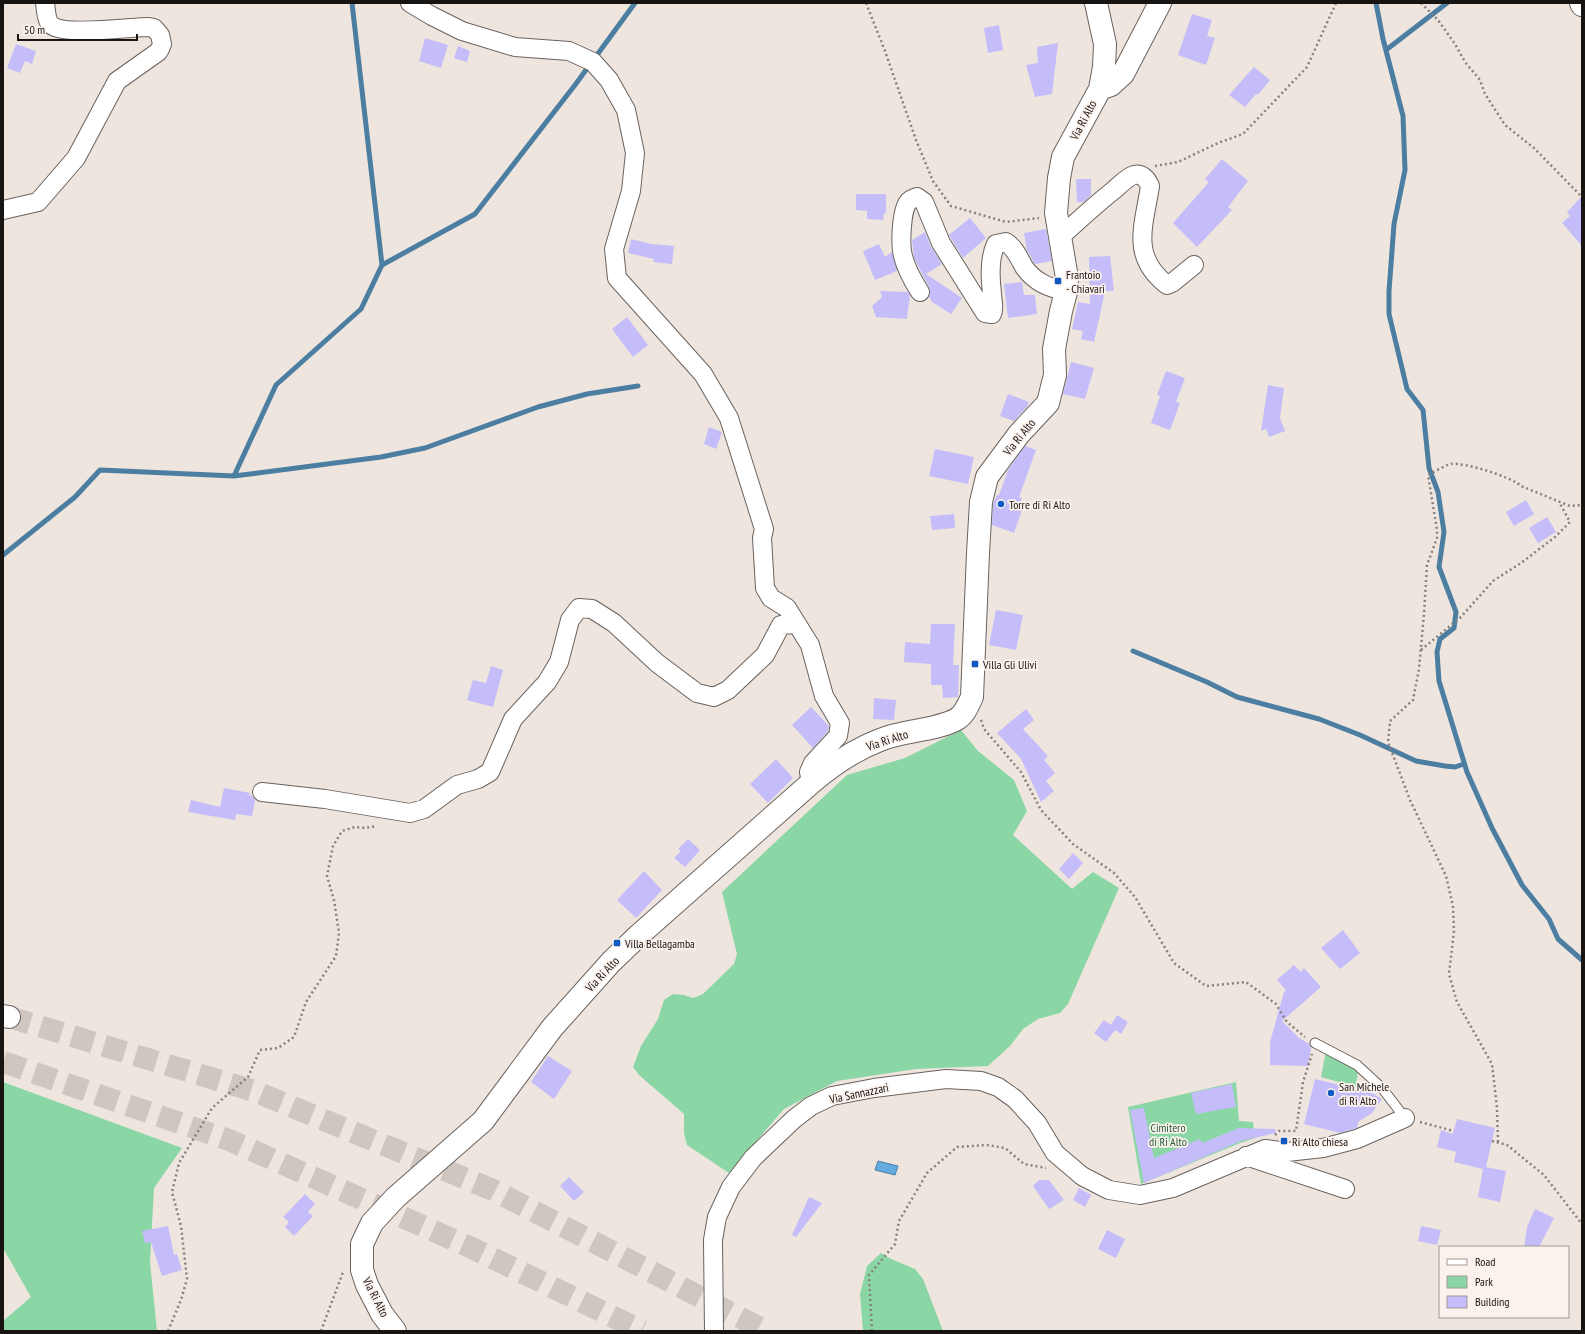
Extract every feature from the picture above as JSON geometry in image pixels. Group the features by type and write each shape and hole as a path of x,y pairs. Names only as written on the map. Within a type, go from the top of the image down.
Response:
{"street":[{"path":"3,210 38,202 76,158 117,81 158,52 162,44 162,39 158,31 149,27 91,31 60,29 51,24 46,16 45,3"},
{"path":"410,3 462,31 515,47 570,52 593,62 609,80 626,110 635,153 631,191 614,249 617,278 703,374 729,418 764,529 762,538 765,588 771,598 787,608 795,624 810,645 824,696 840,723 838,736 813,763 809,772 811,783"},
{"name":"Via Ri Alto","path":"395,1331 382,1314 367,1285 362,1270 362,1244 372,1223 394,1198 483,1121 552,1028 611,962 639,934 811,783 835,763 857,750 882,739 957,719 966,710 972,697 977,560 983,496 987,477 1019,434 1048,403 1055,375 1054,349 1066,292 1067,278 1056,213 1059,178 1063,157 1100,89 1104,66 1105,44 1096,3"},
{"path":"1100,89 1111,85 1123,74 1160,3"},
{"path":"1060,238 1082,216 1123,183 1133,176 1140,175 1145,177 1150,186 1142,229 1143,251 1148,266 1156,277 1167,285 1172,283 1194,265"},
{"path":"920,292 909,274 903,256 901,238 902,222 907,204 910,200 918,197 924,202 941,242 986,313 992,314 994,309 991,254 996,244 1006,242 1012,246 1026,269 1041,284 1066,292"},
{"path":"262,792 325,799 410,812 424,809 457,785 478,779 490,772 513,719 547,682 559,662 570,620 579,608 592,609 614,622 657,663 697,693 714,697 728,690 765,654 781,625 795,624"},
{"name":"Via Sannazzari","path":"714,1331 713,1240 717,1217 730,1187 753,1158 794,1119 811,1106 832,1096 874,1088 946,1079 981,1081 998,1088 1015,1099 1037,1123 1055,1153 1082,1176 1109,1190 1140,1195 1173,1188 1265,1149 1286,1152 1323,1148 1357,1139 1405,1118"},
{"path":"1246,1156 1345,1189"}],"lane":[{"path":"1315,1043 1357,1065 1382,1088 1405,1118"}],"path":[{"path":"866,3 885,51 916,140 933,181 951,206 1006,222 1033,220 1056,213"},
{"path":"1154,166 1178,162 1218,143 1243,134 1307,67 1336,3"},
{"path":"1421,3 1438,20 1455,44 1464,62 1480,80 1485,94 1505,125 1534,148 1582,198"},
{"path":"1498,1142 1497,1108 1492,1064 1457,1002 1449,974 1454,931 1453,906 1446,876 1410,800 1388,742 1390,721 1413,700 1419,669 1427,565 1437,538 1428,475 1451,464 1474,467 1516,481 1521,486 1570,506 1582,505"},
{"path":"1420,651 1461,618 1493,581 1521,563 1555,537 1570,522 1559,501"},
{"path":"972,697 984,729 1021,772 1041,810 1073,844 1114,873 1135,897 1174,963 1206,986 1246,982 1276,1004 1287,1022 1315,1043 1303,1082 1296,1131 1279,1131"},
{"path":"168,1331 181,1300 187,1278 181,1226 172,1192 179,1163 212,1108 248,1077 260,1050 278,1048 294,1037 306,1002 336,956 339,933 334,900 327,876 333,846 342,831 355,827 365,828 378,825"},
{"path":"1405,1118 1454,1131"},
{"path":"1492,1141 1507,1145 1544,1175 1582,1224"},
{"path":"872,1331 869,1275 895,1244 899,1221 927,1173 957,1147 987,1145 1005,1148 1024,1164 1053,1170"},
{"path":"321,1331 342,1272 362,1259"}],"green space":[{"path":"961,730 978,751 1014,780 1027,811 1013,835 1072,889 1093,872 1119,888 1068,1004 1060,1013 1038,1019 1023,1029 1010,1046 988,1066 916,1069 837,1081 784,1109 729,1173 687,1145 684,1133 684,1114 639,1075 633,1067 641,1046 658,1019 664,1000 673,994 693,998 703,994 734,964 737,954 722,892 847,775 905,758"},
{"path":"1326,1051 1358,1070 1356,1087 1321,1077"},
{"path":"3,1082 182,1148 154,1188 150,1262 157,1331 3,1331 3,1321 31,1297 3,1248"},
{"name":"Cimitero di Ri Alto","path":"1236,1082 1239,1121 1253,1122 1255,1138 1141,1184 1128,1107"},
{"path":"881,1253 915,1269 923,1279 943,1331 863,1331 860,1294 867,1266"}],"water":[{"path":"878,1161 898,1166 895,1175 875,1170"}],"building":[{"path":"1192,14 1212,20 1207,36 1215,38 1206,65 1178,55"},
{"path":"999,25 1003,50 988,53 984,28"},
{"path":"425,38 448,45 441,68 419,61"},
{"path":"1058,43 1052,94 1035,97 1026,65 1038,63 1037,47"},
{"path":"16,44 36,51 32,64 25,61 20,73 7,68"},
{"path":"458,46 470,51 467,62 454,58"},
{"path":"1254,67 1270,80 1258,95 1256,94 1245,107 1229,95"},
{"path":"1222,159 1248,181 1228,207 1232,210 1197,247 1173,223 1209,182 1205,179"},
{"path":"1076,179 1091,179 1091,195 1084,202 1077,202"},
{"path":"856,194 886,194 886,213 884,213 883,220 867,219 867,211 856,210"},
{"path":"1582,196 1582,246 1562,223 1570,216 1567,212"},
{"path":"970,218 986,238 963,258 949,235"},
{"path":"1046,229 1052,261 1035,264 1027,250 1024,233"},
{"path":"925,232 931,247 942,264 926,274 962,298 951,314 932,302 929,297 929,287 914,258 912,240"},
{"path":"631,239 651,244 674,246 672,264 653,262 654,259 628,253"},
{"path":"879,244 885,257 892,252 897,271 875,280 863,251"},
{"path":"1110,256 1114,291 1105,291 1094,342 1081,339 1083,331 1072,329 1078,302 1090,304 1089,257"},
{"path":"1022,282 1024,295 1035,295 1037,314 1008,318 1004,284"},
{"path":"880,291 908,292 910,295 907,319 876,317 872,306 882,297"},
{"path":"627,317 648,345 633,357 612,329"},
{"path":"1071,362 1094,368 1085,399 1063,394"},
{"path":"1166,371 1185,378 1176,402 1180,403 1170,430 1151,423 1160,396 1157,395"},
{"path":"1268,385 1284,388 1280,418 1285,431 1269,437 1266,429 1261,431"},
{"path":"1008,394 1029,402 1027,407 1014,421 1000,416"},
{"path":"709,427 722,432 716,449 704,444"},
{"path":"1025,446 1036,450 1019,497 1022,498 1020,506 1023,507 1014,533 992,525 993,504 997,495 999,495 1008,470"},
{"path":"935,449 974,457 968,484 929,476"},
{"path":"1526,500 1534,514 1514,526 1506,512"},
{"path":"954,514 955,528 932,530 930,516"},
{"path":"1547,517 1556,532 1538,543 1529,528"},
{"path":"996,610 1023,615 1016,650 989,645"},
{"path":"931,624 955,624 953,665 959,665 958,697 943,698 942,685 931,685 931,664 904,662 905,642 930,644"},
{"path":"491,666 503,670 493,707 467,700 473,680 486,683"},
{"path":"874,698 896,700 894,720 873,719"},
{"path":"811,707 829,726 828,731 813,748 792,725"},
{"path":"1026,709 1034,720 1023,729 1048,756 1044,760 1055,773 1046,781 1054,791 1041,802 1021,759 997,733"},
{"path":"776,759 793,778 768,803 750,784"},
{"path":"224,788 250,793 249,795 255,800 252,816 236,814 235,820 188,812 191,800 220,807"},
{"path":"688,839 700,850 685,867 674,858 681,851 678,849"},
{"path":"1073,853 1083,863 1069,879 1059,869"},
{"path":"644,871 662,890 636,918 617,900"},
{"path":"1343,930 1360,953 1340,969 1321,948"},
{"path":"1294,965 1301,972 1304,968 1321,987 1282,1021 1298,1037 1309,1044 1311,1048 1308,1066 1270,1065 1270,1042 1284,992 1286,990 1277,980"},
{"path":"1117,1015 1128,1022 1121,1034 1115,1030 1106,1042 1094,1033 1104,1020 1111,1025"},
{"path":"548,1056 572,1071 554,1099 531,1082"},
{"path":"1315,1079 1359,1090 1360,1086 1382,1099 1372,1113 1358,1122 1357,1128 1354,1129 1340,1133 1304,1124"},
{"path":"1232,1084 1236,1107 1196,1114 1191,1093"},
{"path":"1144,1108 1154,1158 1200,1139 1202,1143 1239,1128 1275,1129 1276,1133 1241,1141 1144,1183 1130,1110"},
{"path":"1457,1119 1495,1128 1486,1167 1506,1171 1500,1202 1478,1197 1483,1169 1454,1162 1456,1152 1437,1147 1441,1130 1453,1134"},
{"path":"569,1177 584,1192 574,1201 560,1186"},
{"path":"1039,1180 1049,1180 1064,1200 1049,1209 1033,1186"},
{"path":"1079,1188 1091,1195 1085,1207 1073,1200"},
{"path":"305,1194 315,1204 308,1212 313,1216 294,1236 285,1227 289,1222 283,1217"},
{"path":"809,1197 822,1203 796,1237 792,1235"},
{"path":"1535,1209 1554,1218 1540,1246 1524,1246 1527,1227"},
{"path":"168,1226 174,1255 177,1254 182,1270 162,1276 151,1242 145,1243 142,1231"},
{"path":"1421,1226 1441,1230 1437,1245 1418,1241"},
{"path":"1107,1230 1125,1239 1116,1258 1098,1249"}],"waterway":[{"path":"3,555 75,497 100,470 234,476 276,385 361,309 382,265 352,3"},
{"path":"382,265 475,214 575,85 635,3"},
{"path":"1376,3 1383,39 1403,116 1405,170 1394,224 1389,291 1389,314 1407,389 1423,410 1429,468 1438,492 1444,532 1439,567 1456,612 1454,628 1440,639 1437,652 1439,681 1467,772 1492,828 1522,885 1549,919 1558,939 1582,960"},
{"path":"1386,50 1447,3"},
{"path":"234,476 381,457 425,448 538,407 587,394 638,386"},
{"path":"1133,651 1207,682 1237,697 1319,719 1360,735 1416,761 1455,767 1464,764"}],"tunnel":[{"path":"9,1017 254,1091 493,1190 766,1331"},
{"path":"3,1062 229,1140 472,1248 642,1331"}],"place":[{"name":"Frantoio - Chiavari","path":"1058,281"},
{"name":"Torre di Ri Alto","path":"1001,504"},
{"name":"Villa Gli Ulivi","path":"975,664"},
{"name":"Villa Bellagamba","path":"617,943"},
{"name":"San Michele di Ri Alto","path":"1331,1093"},
{"name":"Ri Alto chiesa","path":"1284,1141"}]}
